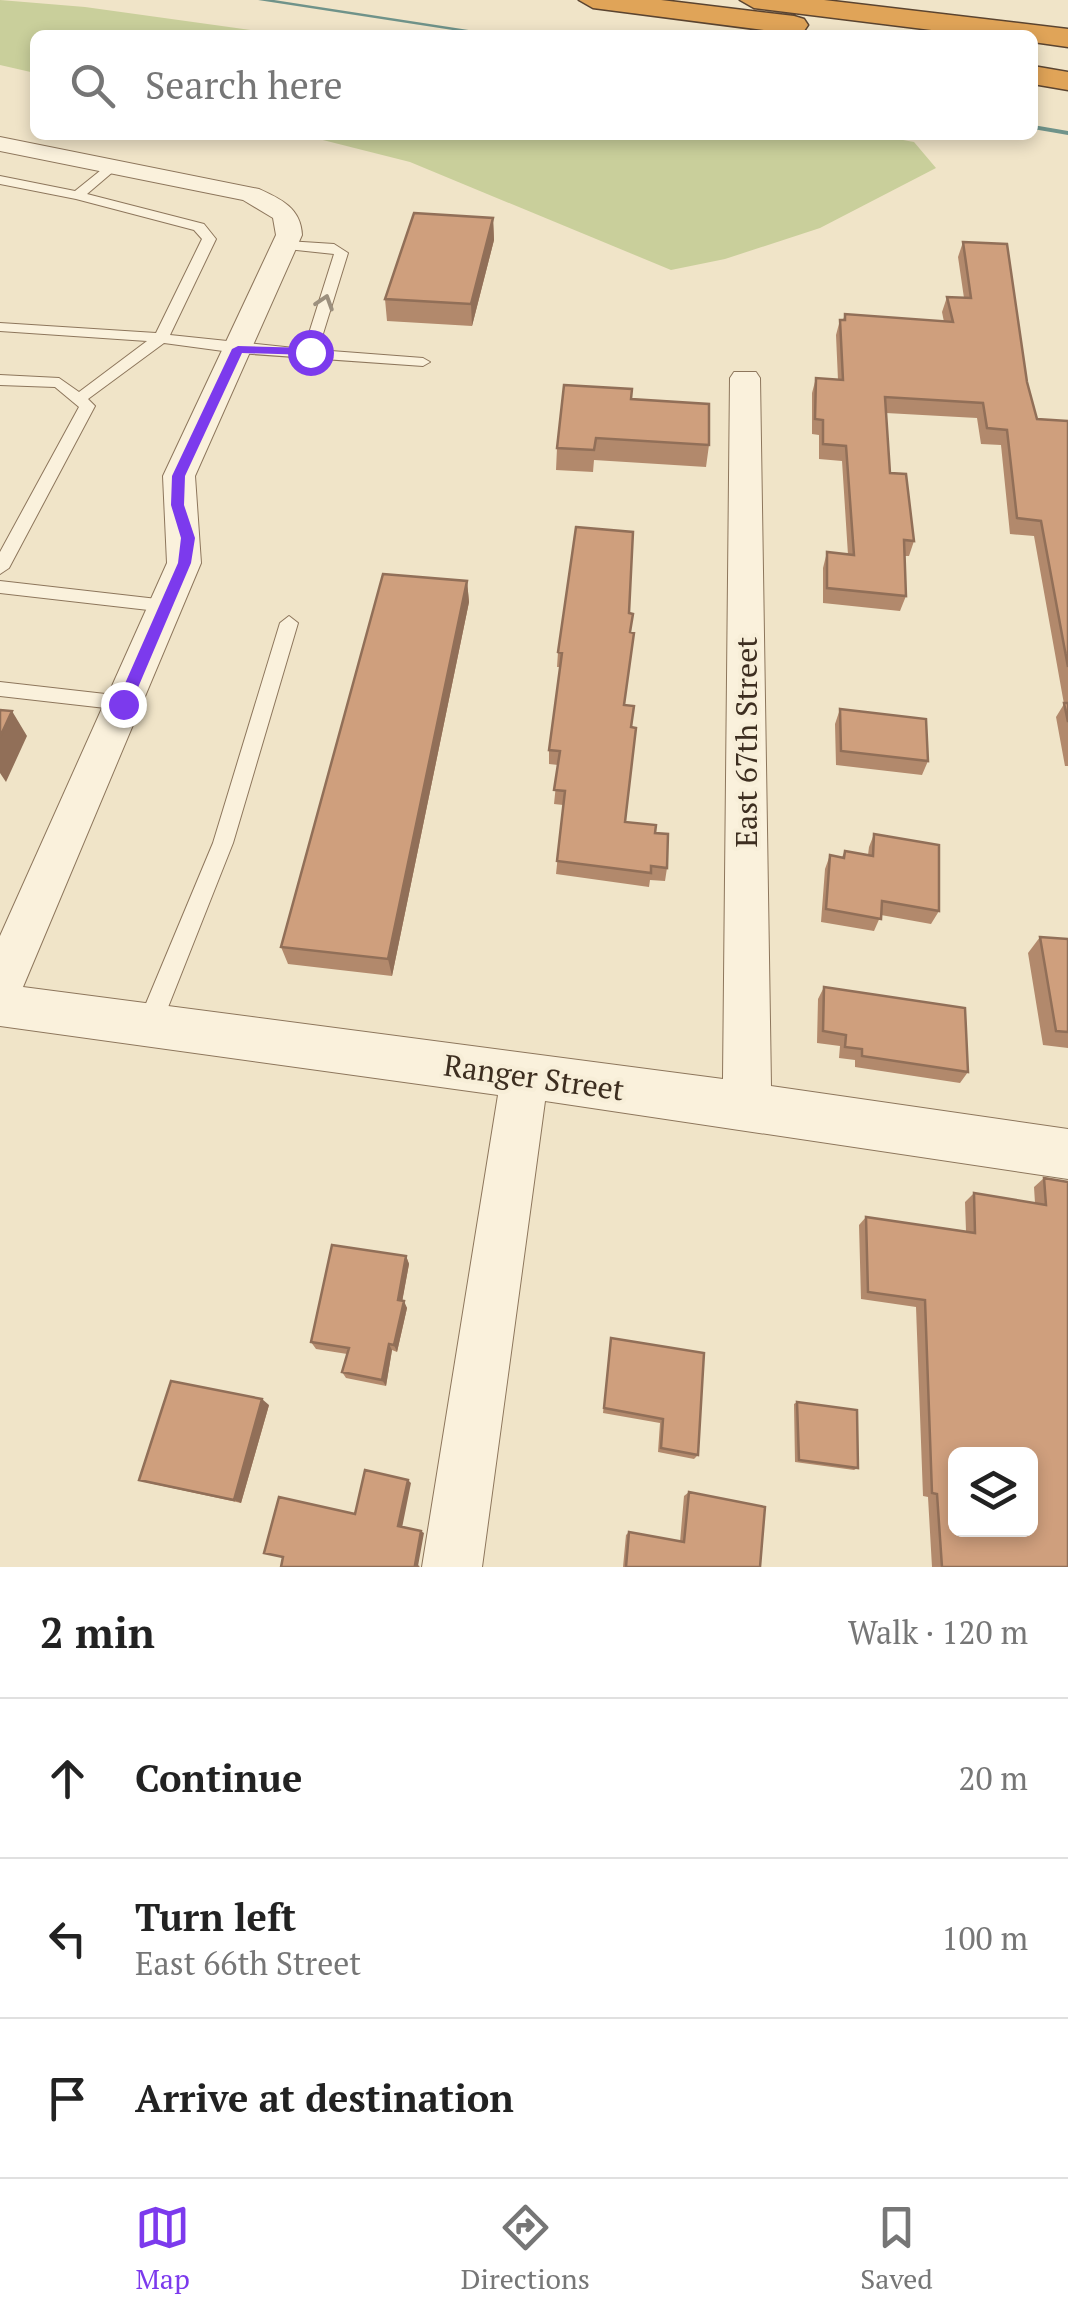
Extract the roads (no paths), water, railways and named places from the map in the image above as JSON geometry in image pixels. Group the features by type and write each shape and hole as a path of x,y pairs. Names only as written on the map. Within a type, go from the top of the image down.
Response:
{"highway":[{"path":"754,0 1002,30"},
{"path":"867,0 1068,21"},
{"path":"584,2 745,30"},
{"path":"584,2 825,30"},
{"path":"1038,34 1068,38"},
{"path":"1038,57 1068,60"},
{"path":"1038,76 1068,80"}],"street":[{"path":"0,144 217,185 275,205 290,225 287,245 179,476 178,505 188,538 184,563 0,987"},
{"name":"East 67th Street","path":"744,378 747,1106"},
{"name":"Ranger Street","path":"0,1005 747,1106 1068,1154"},
{"path":"452,1567 525,1076"}],"lane":[{"path":"77,194 115,165"},
{"path":"0,180 77,194 199,227 209,238 160,338 79,399"},
{"path":"287,245 334,248 341,253 310,352"},
{"path":"0,327 423,362"},
{"path":"0,380 59,383 87,406 0,568"},
{"path":"0,587 166,606"},
{"path":"150,1026 223,843 289,622"},
{"path":"0,690 123,704"}],"waterway":[{"path":"261,0 464,30"},
{"path":"1038,128 1068,133"}]}
